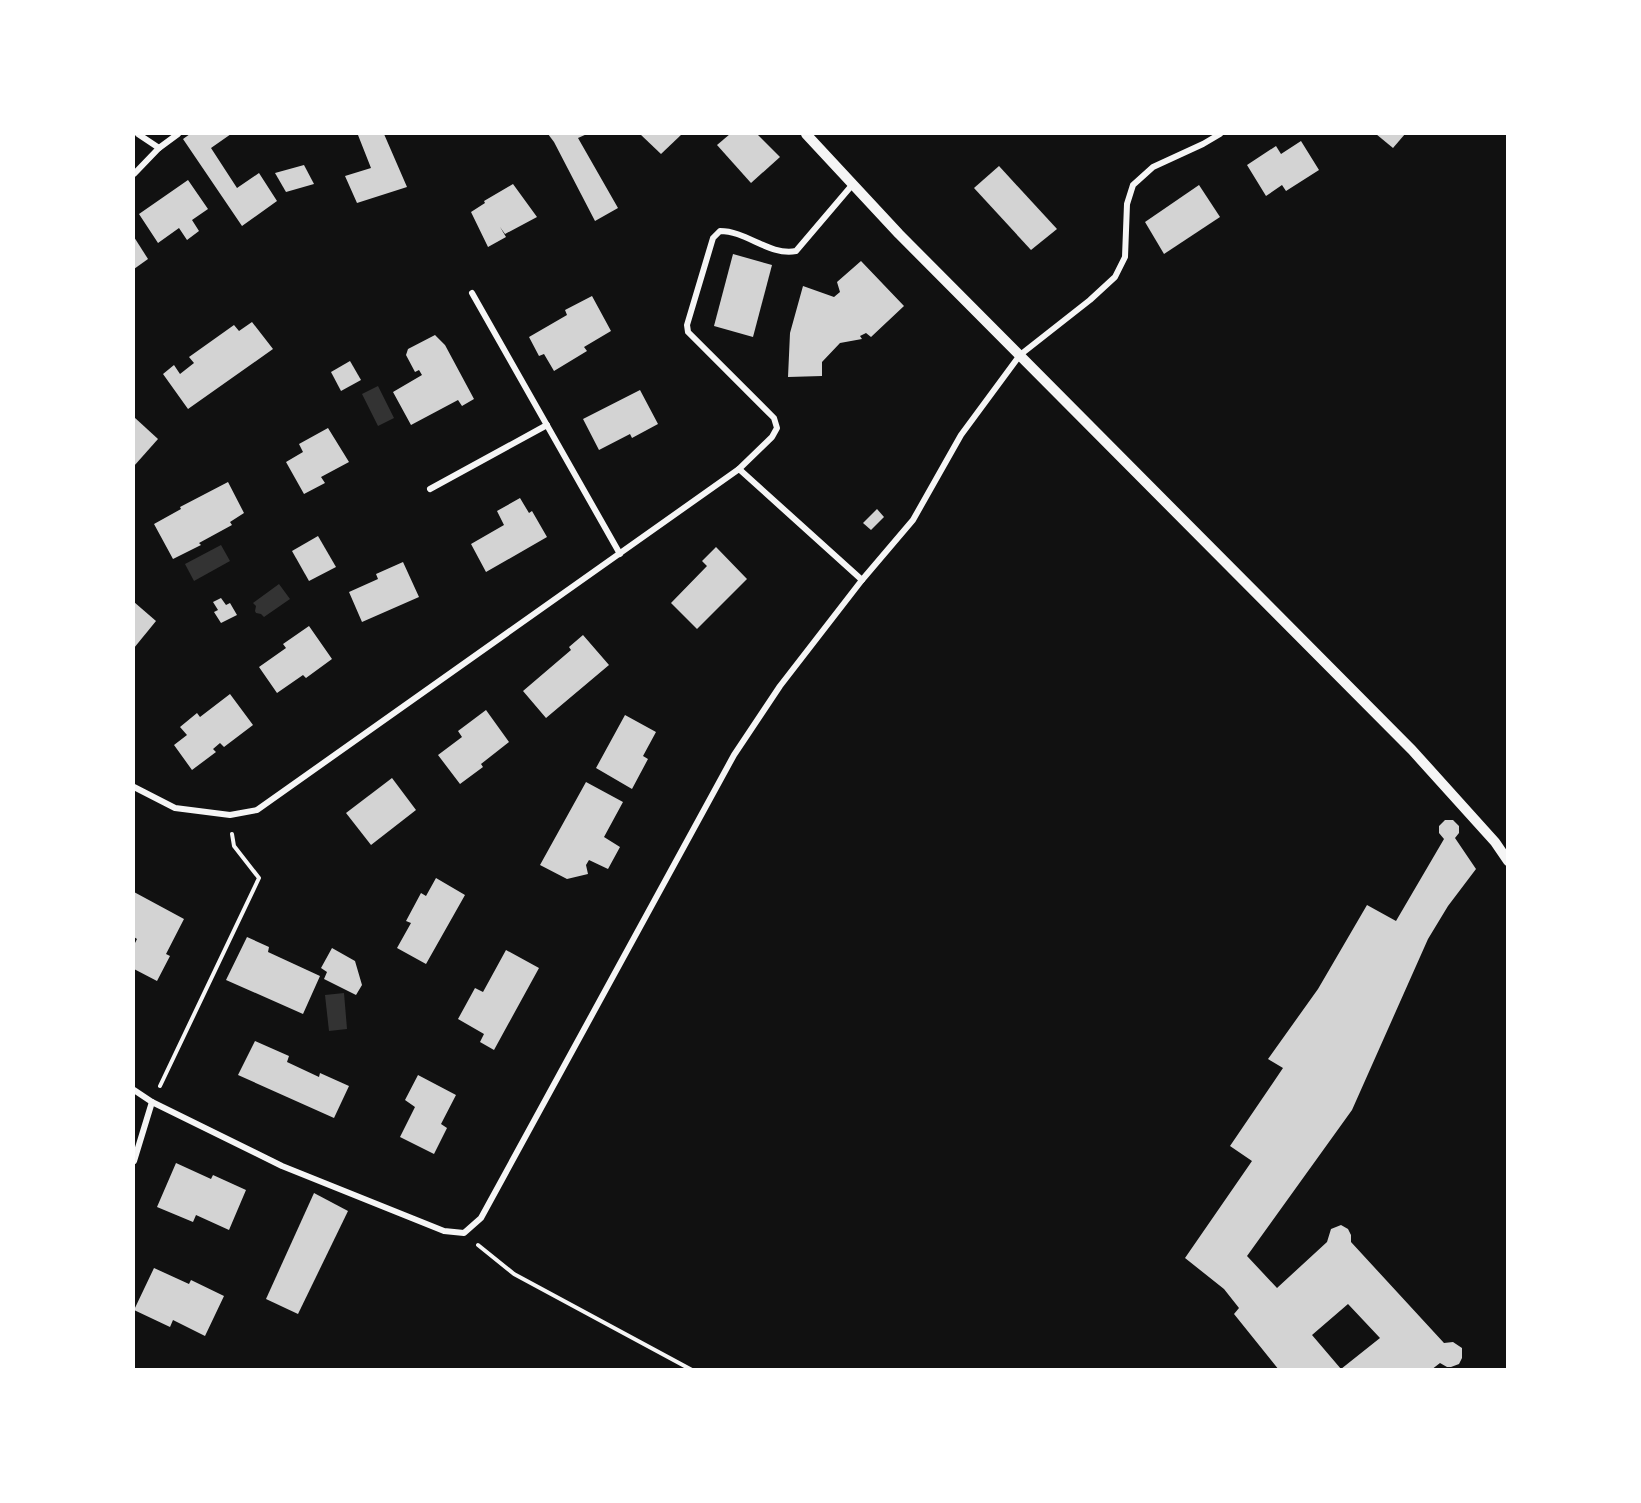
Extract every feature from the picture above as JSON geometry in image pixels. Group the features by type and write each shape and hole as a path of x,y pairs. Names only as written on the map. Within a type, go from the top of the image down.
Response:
{"street":[{"path":"138,134 159,148"},
{"path":"134,174 159,148 178,134"},
{"path":"806,134 899,234 1412,750 1495,842 1508,861"},
{"path":"134,1090 152,1102 282,1166 444,1231 464,1233 481,1218 487,1208 734,755 780,686 862,580 913,520 961,435 1020,355 1090,300 1115,277 1125,257 1127,204 1133,185 1153,167 1220,134"},
{"path":"134,788 175,808 230,815 257,810 739,469 777,428 774,418 688,332 687,325 713,238 720,231 730,231 785,253 796,251 853,184"},
{"path":"472,293 620,554"},
{"path":"430,489 547,425"},
{"path":"739,469 862,580"},
{"path":"134,1161 152,1102"}],"path":[{"path":"152,1102 259,878 234,846 230,815"},
{"path":"464,1233 514,1274 692,1370"}],"shaded area":[{"path":"378,386 394,418 378,426 362,394"},
{"path":"221,545 230,561 194,581 185,564"},
{"path":"279,584 290,599 264,617 256,613 256,606 253,603"},
{"path":"344,993 347,1029 329,1031 325,995"}],"building":[{"path":"190,134 231,134 211,148 237,188 259,173 277,201 242,226 183,139"},
{"path":"384,134 407,187 357,203 345,176 371,168 358,135"},
{"path":"548,134 587,134 578,138 618,208 595,221"},
{"path":"640,134 682,134 661,154"},
{"path":"730,134 757,134 780,157 751,183 717,145"},
{"path":"1376,134 1405,134 1393,148"},
{"path":"1301,141 1319,170 1286,191 1282,185 1266,196 1247,165 1276,146 1281,154"},
{"path":"304,165 314,184 286,192 275,173"},
{"path":"999,166 1057,229 1031,250 974,188"},
{"path":"188,180 208,209 192,220 199,231 187,240 179,228 158,243 139,214"},
{"path":"513,184 537,217 505,234 500,227 506,237 488,247 471,212 485,203 484,201"},
{"path":"1199,185 1220,217 1164,254 1145,222"},
{"path":"134,237 148,259 134,269"},
{"path":"733,254 772,265 753,337 714,326"},
{"path":"861,261 904,306 871,337 866,333 860,336 862,339 840,343 822,362 822,376 788,377 790,333 803,286 834,297 840,292 837,282"},
{"path":"592,296 611,331 584,347 587,351 554,371 544,354 539,356 529,337 567,315 565,310"},
{"path":"252,322 273,349 188,409 163,374 174,365 180,374 194,363 189,357 234,325 239,331"},
{"path":"435,335 445,345 474,399 462,406 458,400 411,425 393,392 422,375 419,370 415,372 406,355 408,349"},
{"path":"350,361 361,380 341,391 331,372"},
{"path":"640,390 658,424 632,438 630,434 599,450 583,419"},
{"path":"134,417 158,439 134,466"},
{"path":"328,428 349,462 321,477 325,483 304,494 286,462 303,452 299,444"},
{"path":"228,482 244,513 230,522 232,525 199,543 201,545 173,559 154,524 181,509 180,507"},
{"path":"520,498 529,513 532,511 547,537 486,572 471,544 504,525 497,511"},
{"path":"877,509 884,517 871,530 863,523"},
{"path":"318,536 336,567 309,581 292,551"},
{"path":"716,547 747,579 697,629 671,603 707,566 702,561"},
{"path":"403,562 419,597 362,622 349,592 378,579 376,574"},
{"path":"221,598 226,605 230,603 237,615 221,623 214,612 218,610 213,602"},
{"path":"134,602 156,621 134,648"},
{"path":"309,626 332,659 306,678 303,675 277,693 259,667 286,648 283,644"},
{"path":"583,635 609,665 546,718 523,691 571,650 569,647"},
{"path":"230,694 253,725 224,747 220,743 213,749 216,752 192,770 174,745 187,735 180,727 197,713 200,717"},
{"path":"486,710 509,742 481,764 483,767 460,784 438,755 462,737 458,731"},
{"path":"625,715 656,732 643,756 648,759 632,789 596,768"},
{"path":"392,778 416,810 371,845 346,813"},
{"path":"586,782 623,802 604,837 620,847 608,869 589,860 586,865 588,874 567,879 540,865"},
{"path":"1445,820 1453,820 1459,826 1459,833 1455,838 1476,869 1448,906 1428,939 1352,1110 1247,1256 1277,1288 1327,1242 1331,1229 1341,1225 1348,1229 1351,1242 1444,1343 1453,1342 1462,1348 1462,1358 1459,1364 1447,1367 1440,1363 1431,1370 1279,1370 1234,1314 1239,1308 1224,1289 1185,1258 1252,1161 1230,1146 1283,1068 1268,1059 1318,989 1367,905 1396,921 1444,839 1439,833 1439,826","holes":["1348,1304 1380,1338 1341,1369 1312,1335"]},
{"path":"436,878 465,895 426,964 397,948 411,923 406,921 421,893 426,896"},
{"path":"134,892 184,919 166,954 170,956 157,981 134,969 134,945 137,939 134,937"},
{"path":"247,937 269,947 268,952 320,976 303,1014 226,980"},
{"path":"332,948 355,961 362,985 356,995 324,979 327,972 321,968"},
{"path":"506,950 539,968 494,1050 480,1042 484,1034 458,1019 475,988 483,992"},
{"path":"255,1041 289,1056 287,1062 319,1077 320,1073 349,1086 334,1118 238,1075"},
{"path":"418,1075 456,1095 441,1124 447,1128 434,1154 400,1137 415,1107 405,1100"},
{"path":"176,1163 211,1179 213,1175 246,1190 229,1230 196,1215 193,1222 157,1207"},
{"path":"314,1193 348,1211 298,1314 266,1299"},
{"path":"154,1268 189,1284 191,1280 224,1296 205,1336 173,1320 170,1327 134,1310"}]}
